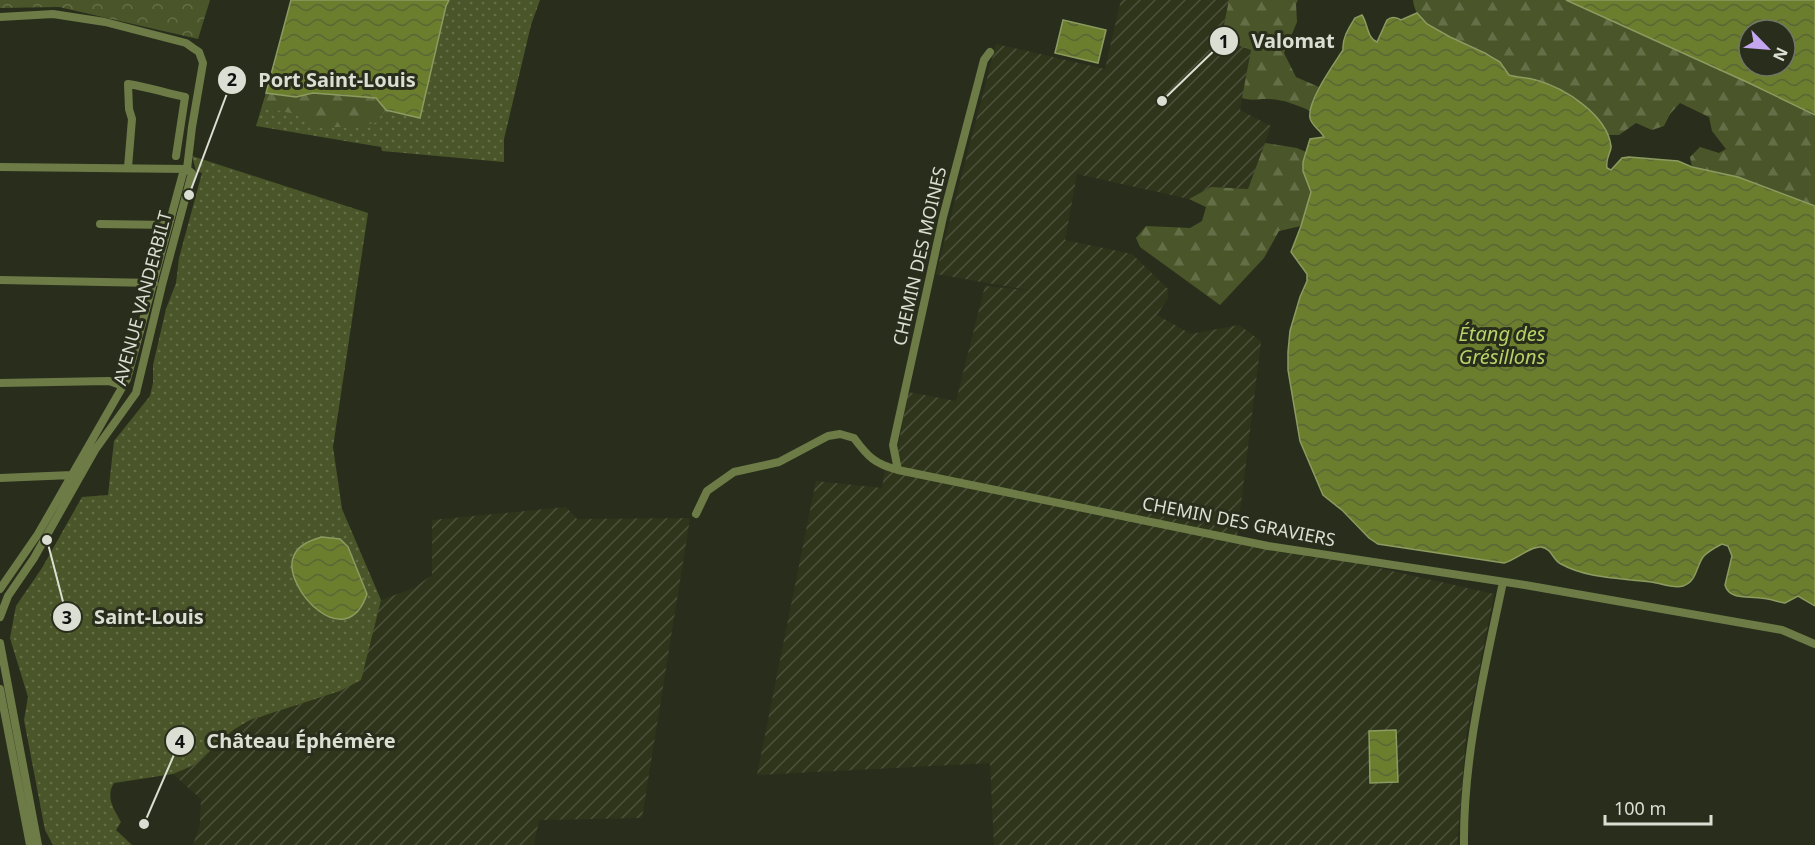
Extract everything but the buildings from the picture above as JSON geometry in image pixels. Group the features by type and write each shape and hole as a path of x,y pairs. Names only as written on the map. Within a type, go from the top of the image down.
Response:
{"street":[{"name":"AVENUE VANDERBILT","path":"0,16 53,14 144,32 186,43 199,52 203,63 187,169 183,173 154,283 123,386 38,534 4,578 0,589"},
{"name":"CHEMIN DES MOINES","path":"898,470 893,445 943,217 984,60 990,52"},
{"path":"128,167 132,119 129,109 128,84 155,88 185,97 176,156"},
{"path":"180,125 192,127"},
{"path":"0,167 187,169"},
{"name":"AVENUE VANDERBILT","path":"0,617 8,596 34,558 95,450 136,393 159,295 192,173 187,169"},
{"path":"100,224 169,225"},
{"path":"0,280 154,283"},
{"path":"0,383 109,381 123,386"},
{"name":"CHEMIN DES GRAVIERS","path":"696,514 708,491 734,471 779,462 828,436 840,434 854,438 868,458 898,470 1268,546 1503,582 1782,630 1815,644"},
{"path":"0,478 72,475"},
{"path":"1464,845 1468,770 1475,715 1503,582"},
{"path":"0,643 38,845"},
{"path":"0,689 2,711 30,845"}],"shaded area":[{"path":"1121,0 1229,0 1221,38 1251,50 1240,110 1271,126 1248,189 1211,187 1189,199 1077,174 1065,240 1132,254 1168,289 1168,298 1157,315 1191,334 1239,325 1261,341 1237,536 1494,594 1466,736 1457,845 994,845 990,763 757,775 816,481 882,488 886,462 895,464 908,392 956,401 985,286 1034,291 936,274 996,44 1105,69"},
{"path":"566,507 577,519 690,518 642,818 539,820 534,845 193,845 200,825 201,799 173,774 194,765 233,730 250,720 340,691 374,627 381,600 414,588 432,575 432,520"}],"green space":[{"path":"0,0 210,0 198,39 59,7 0,8"},
{"path":"449,0 540,0 531,25 504,139 504,162 382,151 381,147 256,126 266,93 296,97 376,98"},
{"path":"1229,0 1298,0 1296,4 1297,22 1284,53 1296,77 1319,87 1310,111 1278,100 1242,98 1251,50 1221,39"},
{"path":"1413,0 1565,0 1815,115 1815,206 1738,177 1692,167 1690,157 1700,147 1719,153 1726,149 1712,131 1709,117 1680,103 1670,114 1664,126 1652,130 1636,123 1619,135 1608,135 1594,116 1569,94 1537,80 1509,75 1501,63 1491,55 1436,30 1417,12"},
{"path":"266,93 296,97 313,93 376,98 386,110 375,123 353,127 310,124 295,114 262,107"},
{"path":"1265,143 1297,148 1306,152 1304,165 1310,188 1308,206 1301,226 1279,231 1264,258 1220,305 1140,247 1136,238 1146,226 1190,228 1202,221 1206,207 1189,199 1211,187 1248,189"},
{"path":"192,156 368,213 333,447 342,509 381,600 361,680 340,691 250,720 233,730 194,765 173,774 114,783 110,798 121,822 116,830 132,845 53,845 45,830 24,720 28,697 10,638 16,606 42,568 82,497 108,495 114,441 150,396 153,365 166,309 176,283 179,258 202,173 196,171"}],"water":[{"path":"291,0 449,0 420,118 386,110 376,98 313,93 296,97 266,93"},
{"path":"1566,0 1815,0 1815,115 1738,78 1797,78 1797,18 1737,18 1737,78"},
{"name":"Étang des Grésillons","path":"1417,13 1427,24 1500,62 1509,75 1547,84 1583,104 1602,124 1608,135 1611,148 1607,168 1611,170 1622,158 1629,157 1678,161 1692,167 1738,177 1815,206 1815,606 1798,596 1785,603 1730,593 1725,585 1732,556 1728,546 1722,544 1703,557 1694,577 1688,584 1679,587 1582,573 1558,562 1548,550 1541,547 1504,563 1378,544 1323,495 1300,441 1288,370 1290,331 1307,281 1307,274 1291,252 1311,192 1303,171 1303,162 1310,139 1324,137 1311,121 1310,111 1322,83 1343,50 1348,29 1355,18 1362,15 1369,34 1377,42 1387,20 1394,17 1401,20"},
{"path":"1063,20 1106,30 1098,63 1055,53"},
{"path":"322,537 340,539 348,547 367,594 357,611 345,619 332,618 318,610 306,599 292,571 293,558 301,546"},
{"path":"1396,730 1398,782 1370,783 1369,731"}],"place":[{"name":"Valomat","path":"1162,101"},
{"name":"Port Saint-Louis","path":"189,195"},
{"name":"Saint-Louis","path":"47,540"},
{"name":"Château Éphémère","path":"144,824"}]}
